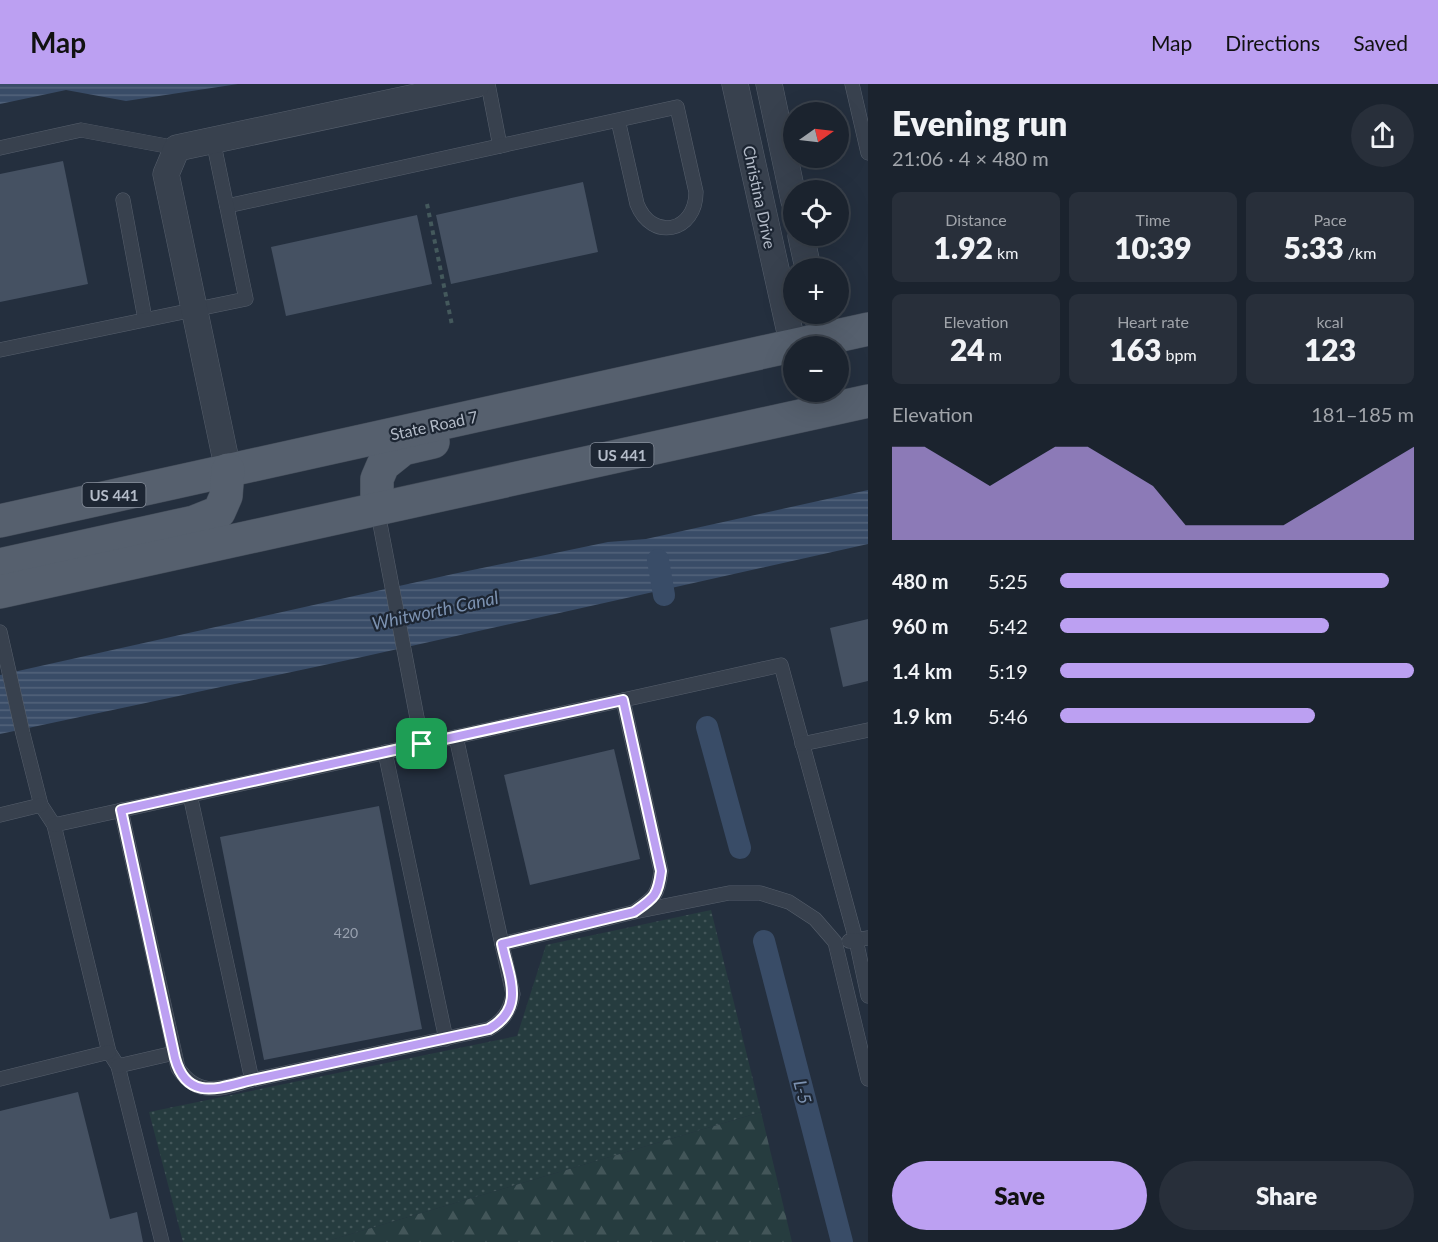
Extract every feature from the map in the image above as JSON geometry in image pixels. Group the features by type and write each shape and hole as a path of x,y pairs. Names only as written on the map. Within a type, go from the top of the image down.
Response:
{"main road":[{"name":"State Road 7","path":"0,520 535,403 811,333 868,330"},
{"name":"US 441","path":"0,591 868,401"},
{"path":"377,508 377,479 383,465 403,448 475,432 535,403"},
{"path":"0,565 194,522 219,512 226,496 228,470"}],"street":[{"path":"228,470 166,174 177,148 477,84"},
{"name":"Christina Drive","path":"735,84 811,333"},
{"name":"Christina Drive","path":"769,84 790,180"}],"lane":[{"path":"488,84 500,146"},
{"path":"852,84 868,153"},
{"path":"227,206 676,107 696,192 693,212 678,225 668,228 657,226 641,213 618,120"},
{"path":"0,148 81,130 177,148"},
{"path":"0,350 246,299 213,140"},
{"path":"123,201 145,319"},
{"path":"377,508 422,744"},
{"path":"0,632 41,805 54,825 109,1052 118,1066 162,1242"},
{"path":"54,825 781,665 802,744 862,939 868,996"},
{"path":"623,700 661,871 659,889 649,902 634,912"},
{"path":"802,744 868,730"},
{"path":"121,810 174,1053 178,1068 184,1078 193,1085 204,1089 215,1089 446,1039 489,1029 498,1024 511,1005 513,994 456,737"},
{"path":"385,752 446,1039"},
{"path":"190,795 252,1080"},
{"path":"0,815 41,805"},
{"path":"502,944 634,912 729,893 760,893 789,902 815,919 835,942 868,1078"},
{"path":"835,942 862,939"},
{"path":"0,1079 109,1052"},
{"path":"118,1066 174,1053"}],"path":[{"path":"427,204 452,325"}],"green space":[{"path":"711,910 761,1112 324,1242 183,1242 149,1112 517,1036 546,945"},
{"path":"761,1112 792,1242 324,1242"}],"water":[{"path":"0,84 238,84 126,101 66,90 0,104"},
{"name":"Whitworth Canal","path":"868,490 868,544 362,657 0,734 0,675 453,574 608,542 646,539"}],"building":[{"path":"63,161 88,284 0,302 0,174"},
{"path":"583,182 598,252 451,284 436,215"},
{"path":"417,215 432,284 286,316 271,247"},
{"path":"868,619 868,681 843,687 830,628"},
{"path":"614,749 640,859 530,885 504,775"},
{"path":"379,806 422,1029 264,1060 220,837"},
{"path":"78,1092 110,1219 137,1212 143,1242 0,1242 0,1111"}],"waterway":[{"name":"L-5","path":"658,560 664,595"},
{"name":"L-5","path":"707,727 740,848"},
{"name":"L-5","path":"764,941 842,1242"}],"route":[{"path":"623,700 661,871 659,889 649,902 634,912 502,944 513,994 506,1015 498,1024 489,1029 215,1089 204,1089 193,1085 184,1078 175,1058 121,810 422,744 623,700"}]}
